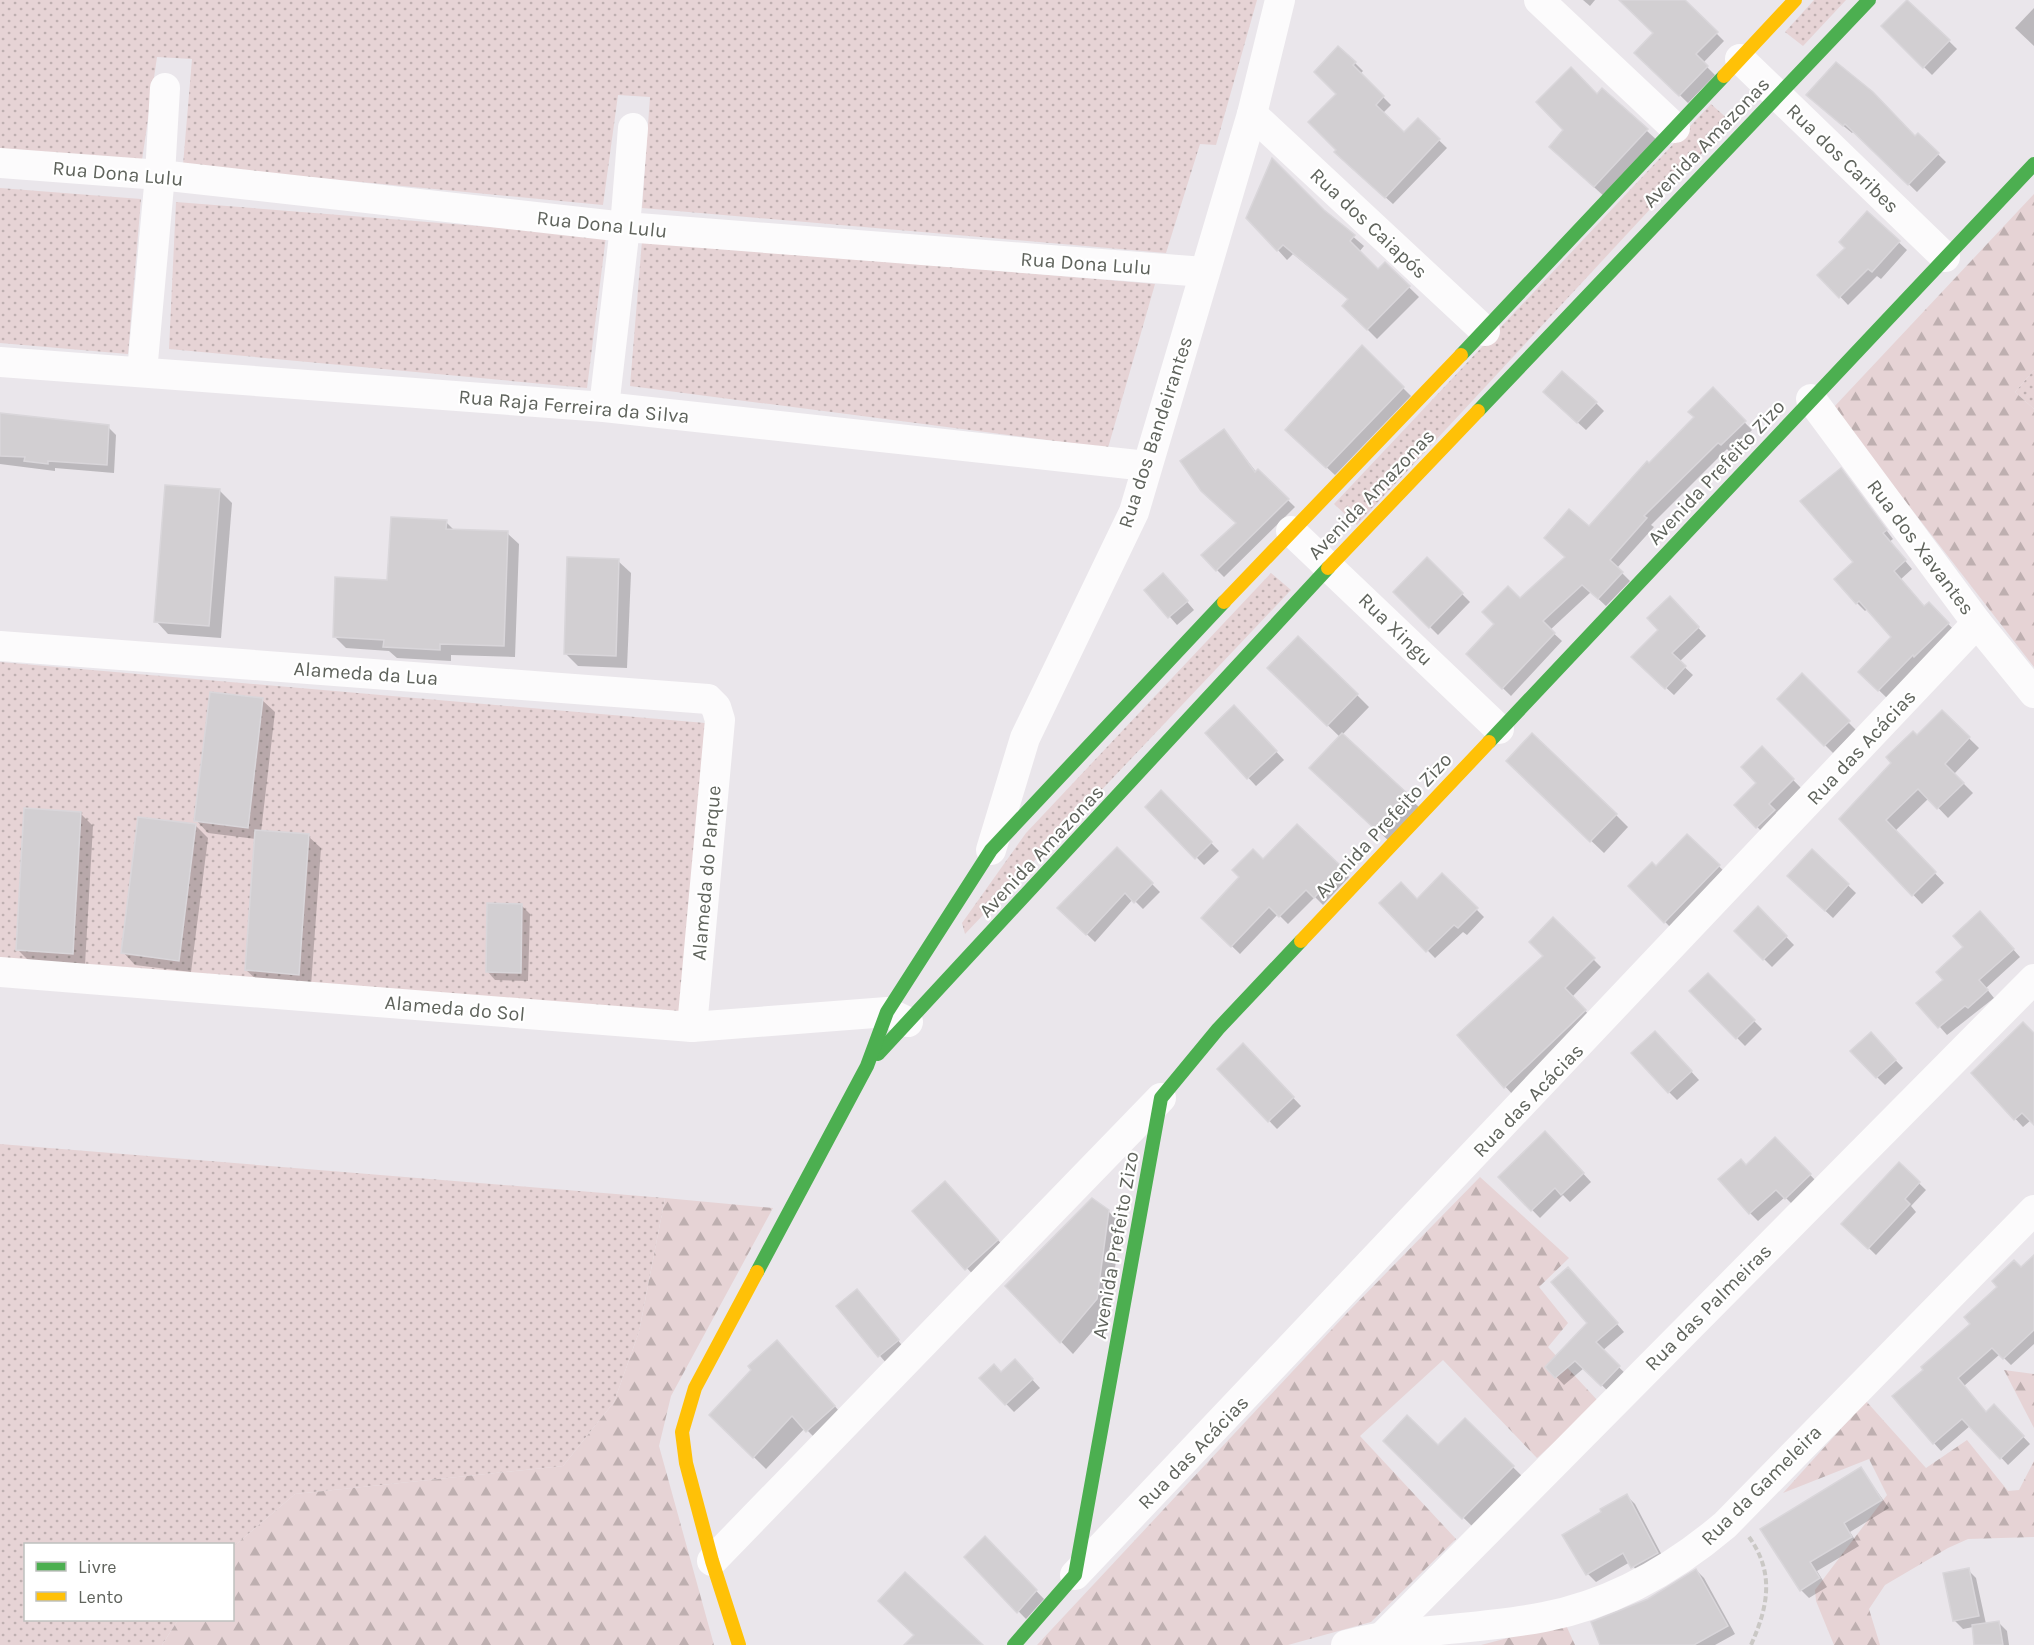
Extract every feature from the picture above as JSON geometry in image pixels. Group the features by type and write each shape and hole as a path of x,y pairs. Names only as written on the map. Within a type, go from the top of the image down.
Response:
{"main road":[{"name":"Avenida Amazonas","path":"898,1017 991,850 1291,531 1485,331 1795,0"},
{"name":"Avenida Amazonas","path":"898,1017 1869,0"},
{"name":"Avenida Prefeito Zizo","path":"1076,1575 1161,1098 1218,1029 2034,164"},
{"path":"739,1645 712,1561 686,1463 682,1432 692,1399 867,1066 898,1017"},
{"path":"867,1066 898,1017"},
{"path":"1014,1645 1076,1575"}],"street":[{"name":"Rua dos Bandeirantes","path":"991,850 1024,738 1134,512 1252,114 1280,0"},
{"path":"1539,0 1675,128"},
{"name":"Rua dos Caribes","path":"1740,58 1946,257"},
{"path":"142,372 160,176 165,88"},
{"name":"Rua dos Caiapós","path":"1252,114 1485,331"},
{"path":"604,407 625,227 633,128"},
{"name":"Rua Dona Lulu","path":"0,163 160,176 625,227 1204,272"},
{"name":"Rua Raja Ferreira da Silva","path":"0,362 604,407 1147,466"},
{"name":"Rua dos Xavantes","path":"1811,399 1977,623 2034,693"},
{"name":"Rua Xingu","path":"1291,531 1500,729"},
{"name":"Rua das Acácias","path":"1076,1575 1977,623"},
{"name":"Alameda da Lua","path":"0,646 696,697 708,699 716,707 720,720"},
{"name":"Alameda do Parque","path":"692,1027 720,720"},
{"name":"Alameda do Sol","path":"0,972 692,1027 898,1017"},
{"name":"Rua das Palmeiras","path":"1383,1636 2034,979"},
{"path":"712,1561 1161,1098"},
{"name":"Rua da Gameleira","path":"1346,1645 1383,1636 1544,1617 1594,1604 1646,1580 1692,1553 1725,1525 2034,1210"}],"path":[{"path":"1725,1525 1745,1533 1761,1555 1766,1604 1751,1645"}],"green space":[{"path":"0,0 1257,0 1216,145 1200,144 1166,253 642,208 650,97 618,95 603,205 183,165 192,59 157,57 141,167 0,154"},
{"path":"1814,0 1846,0 1803,46 1785,32"},
{"path":"1711,104 1731,122 1357,525 1334,504"},
{"path":"0,188 141,199 128,354 0,343"},
{"path":"2034,194 2034,370 2015,392 2034,409 2034,667 1833,408"},
{"path":"176,202 606,236 587,388 169,349"},
{"path":"642,241 1155,284 1108,448 630,386"},
{"path":"2034,370 2034,409 2015,392"},
{"path":"1271,573 1291,590 965,934 962,923 1026,833"},
{"path":"0,662 705,723 681,1018 0,960","holes":["210,692 263,699 248,827 194,821","25,808 81,812 73,954 16,950","138,817 196,824 179,960 121,953","255,830 309,835 299,974 245,970","487,903 522,904 521,973 486,972"]},
{"path":"0,1144 665,1198 639,1332 614,1402 563,1466 295,1494 234,1546 234,1543 24,1543 24,1621 177,1621 162,1645 0,1645"},
{"path":"1480,1177 1569,1258 1539,1287 1568,1323 1548,1347 1599,1402 1537,1458 1443,1360 1360,1436 1456,1539 1371,1622 1288,1645 1037,1645 1347,1313"},
{"path":"665,1198 773,1208 671,1396 659,1446 714,1645 162,1645 177,1621 234,1621 234,1546 295,1494 563,1466 614,1402 639,1332"},
{"path":"2004,1370 2034,1374 2034,1428"},
{"path":"1866,1401 1926,1468 1967,1440 2008,1491 2019,1490 2034,1461 2034,1537 1968,1539 1948,1548 1885,1585 1869,1609 1880,1645 1834,1645 1816,1601 1815,1590 1887,1495 1869,1459 1783,1493"},
{"path":"1565,1623 1575,1645 1481,1645"}],"building":[{"path":"1619,0 1685,0 1718,32 1696,54 1708,66 1679,96 1634,53 1653,33"},
{"path":"1907,0 1950,40 1923,68 1881,26"},
{"path":"1338,46 1356,62 1353,65 1384,96 1376,105 1404,132 1418,118 1440,139 1385,198 1334,152 1336,150 1308,122 1336,94 1314,72"},
{"path":"1836,62 1873,92 1915,136 1918,133 1939,153 1908,185 1845,124 1843,126 1806,95"},
{"path":"1571,67 1597,94 1602,88 1648,129 1594,187 1549,147 1563,130 1536,102"},
{"path":"1272,158 1324,210 1355,235 1350,241 1378,269 1385,262 1410,286 1367,330 1342,306 1348,299 1283,245 1277,251 1246,218"},
{"path":"1867,211 1900,241 1872,272 1868,269 1839,298 1817,275 1845,248 1839,242"},
{"path":"1362,345 1404,387 1326,468 1285,430"},
{"path":"1562,371 1597,402 1577,423 1543,392"},
{"path":"1713,387 1746,421 1721,445 1718,443 1644,516 1647,518 1610,560 1623,572 1598,599 1582,585 1543,621 1555,633 1502,689 1466,654 1494,624 1482,612 1508,586 1520,598 1565,557 1544,538 1569,509 1589,526 1647,461 1649,463 1694,417 1688,412"},
{"path":"0,413 109,425 107,465 48,461 48,464 24,461 25,457 0,456"},
{"path":"1224,429 1255,472 1258,469 1289,499 1216,571 1201,555 1236,523 1201,491 1180,461"},
{"path":"1841,468 1887,530 1883,533 1906,560 1894,571 1924,606 1929,602 1949,623 1878,691 1858,672 1891,637 1859,601 1856,604 1834,579 1853,562 1800,501"},
{"path":"165,485 220,489 209,626 154,622"},
{"path":"391,517 447,520 446,529 508,531 504,646 440,644 440,650 383,647 384,640 333,637 335,577 387,580"},
{"path":"567,557 619,559 616,656 564,654"},
{"path":"1427,557 1463,593 1429,628 1393,592"},
{"path":"1163,573 1188,601 1168,618 1144,590"},
{"path":"1670,596 1699,627 1672,653 1686,666 1665,689 1631,657 1658,630 1647,618"},
{"path":"1298,636 1358,694 1327,726 1267,668"},
{"path":"1802,673 1850,721 1824,746 1777,699"},
{"path":"210,692 263,698 248,828 194,821"},
{"path":"1234,705 1277,751 1247,779 1205,733"},
{"path":"1942,710 1970,737 1945,764 1964,783 1937,809 1918,789 1886,820 1936,872 1912,896 1839,819 1891,763 1886,757 1913,731 1917,735"},
{"path":"1342,733 1410,796 1377,831 1309,768"},
{"path":"1532,733 1617,814 1590,842 1506,761"},
{"path":"1762,746 1794,779 1769,804 1775,810 1756,828 1734,805 1756,783 1741,767"},
{"path":"1161,790 1212,842 1195,859 1145,807"},
{"path":"24,808 81,812 73,954 16,950"},
{"path":"138,817 196,824 179,961 121,953"},
{"path":"1297,824 1343,868 1314,898 1306,890 1279,917 1269,907 1231,947 1201,918 1239,877 1232,870 1253,849 1263,859"},
{"path":"255,830 309,834 299,975 245,970"},
{"path":"1687,834 1720,865 1664,923 1628,886 1652,862 1656,866"},
{"path":"1117,847 1153,883 1134,903 1125,893 1086,935 1057,908"},
{"path":"1812,849 1849,884 1825,911 1787,876"},
{"path":"1442,873 1478,908 1458,928 1454,925 1426,952 1379,903 1401,882 1417,899"},
{"path":"487,903 522,904 521,973 486,972"},
{"path":"1758,906 1787,936 1763,960 1734,931"},
{"path":"1980,911 2014,949 1979,980 1988,990 1968,1008 1965,1006 1938,1028 1916,1003 1943,980 1936,972 1963,947 1953,936"},
{"path":"1553,917 1595,958 1565,988 1586,1010 1504,1088 1457,1035 1543,956 1529,942"},
{"path":"1708,973 1755,1020 1736,1039 1689,991"},
{"path":"2023,1022 2034,1033 2034,1125 2022,1113 2014,1120 1971,1073"},
{"path":"1655,1031 1692,1071 1668,1093 1631,1053"},
{"path":"1871,1032 1896,1060 1876,1078 1850,1051"},
{"path":"1243,1043 1294,1097 1268,1122 1217,1069"},
{"path":"1545,1131 1584,1173 1561,1195 1555,1188 1531,1211 1498,1177"},
{"path":"1775,1137 1811,1174 1785,1199 1776,1190 1749,1214 1718,1179 1741,1159 1746,1165"},
{"path":"1899,1162 1920,1182 1905,1199 1910,1204 1868,1249 1841,1224"},
{"path":"945,1181 998,1240 965,1270 912,1211"},
{"path":"1092,1198 1109,1210 1097,1299 1060,1343 1005,1286"},
{"path":"2034,1255 2034,1330 2003,1359 1992,1348 1958,1378 1986,1412 1994,1404 2024,1436 2000,1459 1962,1419 1933,1444 1892,1396 1923,1370 1921,1367 1970,1324 1964,1317 1997,1287 1992,1281 2014,1260 2021,1267"},
{"path":"1568,1267 1618,1323 1596,1342 1620,1366 1601,1386 1575,1361 1555,1378 1545,1367 1587,1323 1551,1282"},
{"path":"857,1289 899,1340 878,1357 836,1306"},
{"path":"777,1340 835,1406 806,1432 792,1416 753,1458 709,1415 751,1370 748,1366"},
{"path":"1015,1359 1033,1379 1005,1405 979,1378 994,1364 1001,1372"},
{"path":"1407,1415 1438,1445 1465,1418 1514,1466 1462,1519 1383,1441"},
{"path":"1861,1467 1882,1500 1844,1523 1852,1537 1810,1562 1820,1578 1800,1591 1760,1529"},
{"path":"1627,1494 1658,1553 1631,1568 1623,1553 1586,1575 1562,1535"},
{"path":"985,1536 1037,1590 1017,1613 964,1557"},
{"path":"1969,1568 1979,1616 1953,1621 1943,1573"},
{"path":"1696,1569 1728,1626 1694,1645 1600,1645 1591,1622 1648,1599"},
{"path":"905,1572 983,1645 904,1645 914,1635 878,1601"},
{"path":"1999,1621 2003,1645 1974,1645 1972,1625"}],"traffic: fast":[{"path":"1478,411 1869,0"},
{"path":"1461,355 1724,76"},
{"path":"1489,742 2034,164"},
{"path":"878,1054 1328,568"},
{"path":"757,1272 867,1066 887,1012 991,850 1224,602"},
{"path":"1014,1645 1075,1575 1161,1098 1218,1029 1301,941"}],"traffic: slow":[{"path":"1724,76 1795,0"},
{"path":"1224,602 1461,355"},
{"path":"1328,568 1478,411"},
{"path":"1301,941 1489,742"},
{"path":"739,1645 712,1561 686,1463 682,1432 695,1388 757,1272"}]}
